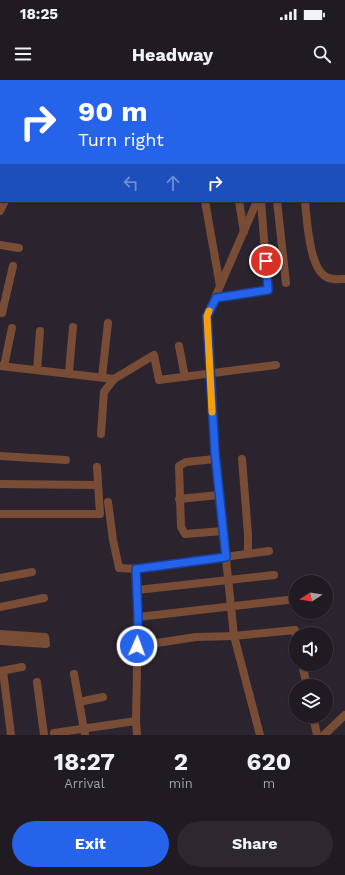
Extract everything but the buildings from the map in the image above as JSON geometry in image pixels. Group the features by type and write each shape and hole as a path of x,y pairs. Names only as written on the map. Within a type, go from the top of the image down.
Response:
{"street":[{"path":"0,212 5,202"},
{"path":"205,202 220,286"},
{"path":"239,202 244,232"},
{"path":"258,202 207,316 219,495 234,636 260,735"},
{"path":"216,298 268,290 261,202"},
{"path":"277,202 286,283"},
{"path":"305,202 313,258 322,274 329,278 345,279"},
{"path":"0,245 19,248"},
{"path":"0,313 2,313 13,266"},
{"path":"0,278 10,278"},
{"path":"102,377 108,323"},
{"path":"69,372 74,327"},
{"path":"12,328 2,366 69,372 114,379"},
{"path":"37,370 40,331"},
{"path":"179,346 185,377"},
{"path":"101,434 104,392 114,379 154,355 159,380 276,365"},
{"path":"0,456 66,460"},
{"path":"216,459 186,462 179,466 179,499 183,532 192,534 223,531"},
{"path":"242,459 248,534 248,553"},
{"path":"0,514 100,514 97,467"},
{"path":"0,484 98,485"},
{"path":"179,499 219,495"},
{"path":"108,502 113,540 119,568 136,569 269,551"},
{"path":"136,569 138,617 137,735"},
{"path":"0,578 32,572"},
{"path":"137,590 274,575"},
{"path":"0,607 44,598"},
{"path":"138,617 289,600"},
{"path":"137,646 196,637 234,636 289,631"},
{"path":"0,634 45,636 46,644 0,641"},
{"path":"11,735 1,671 22,667"},
{"path":"74,674 78,702 85,732"},
{"path":"37,682 44,735"},
{"path":"78,702 103,697"},
{"path":"324,735 345,715"},
{"path":"54,733 85,732 136,721"},
{"path":"314,723 317,735"}],"slow traffic":[{"path":"209,311 207,316 212,412"}],"route":[{"path":"137,646 138,617 136,569 226,557 215,453 207,316 216,298 268,290 266,261"}]}
